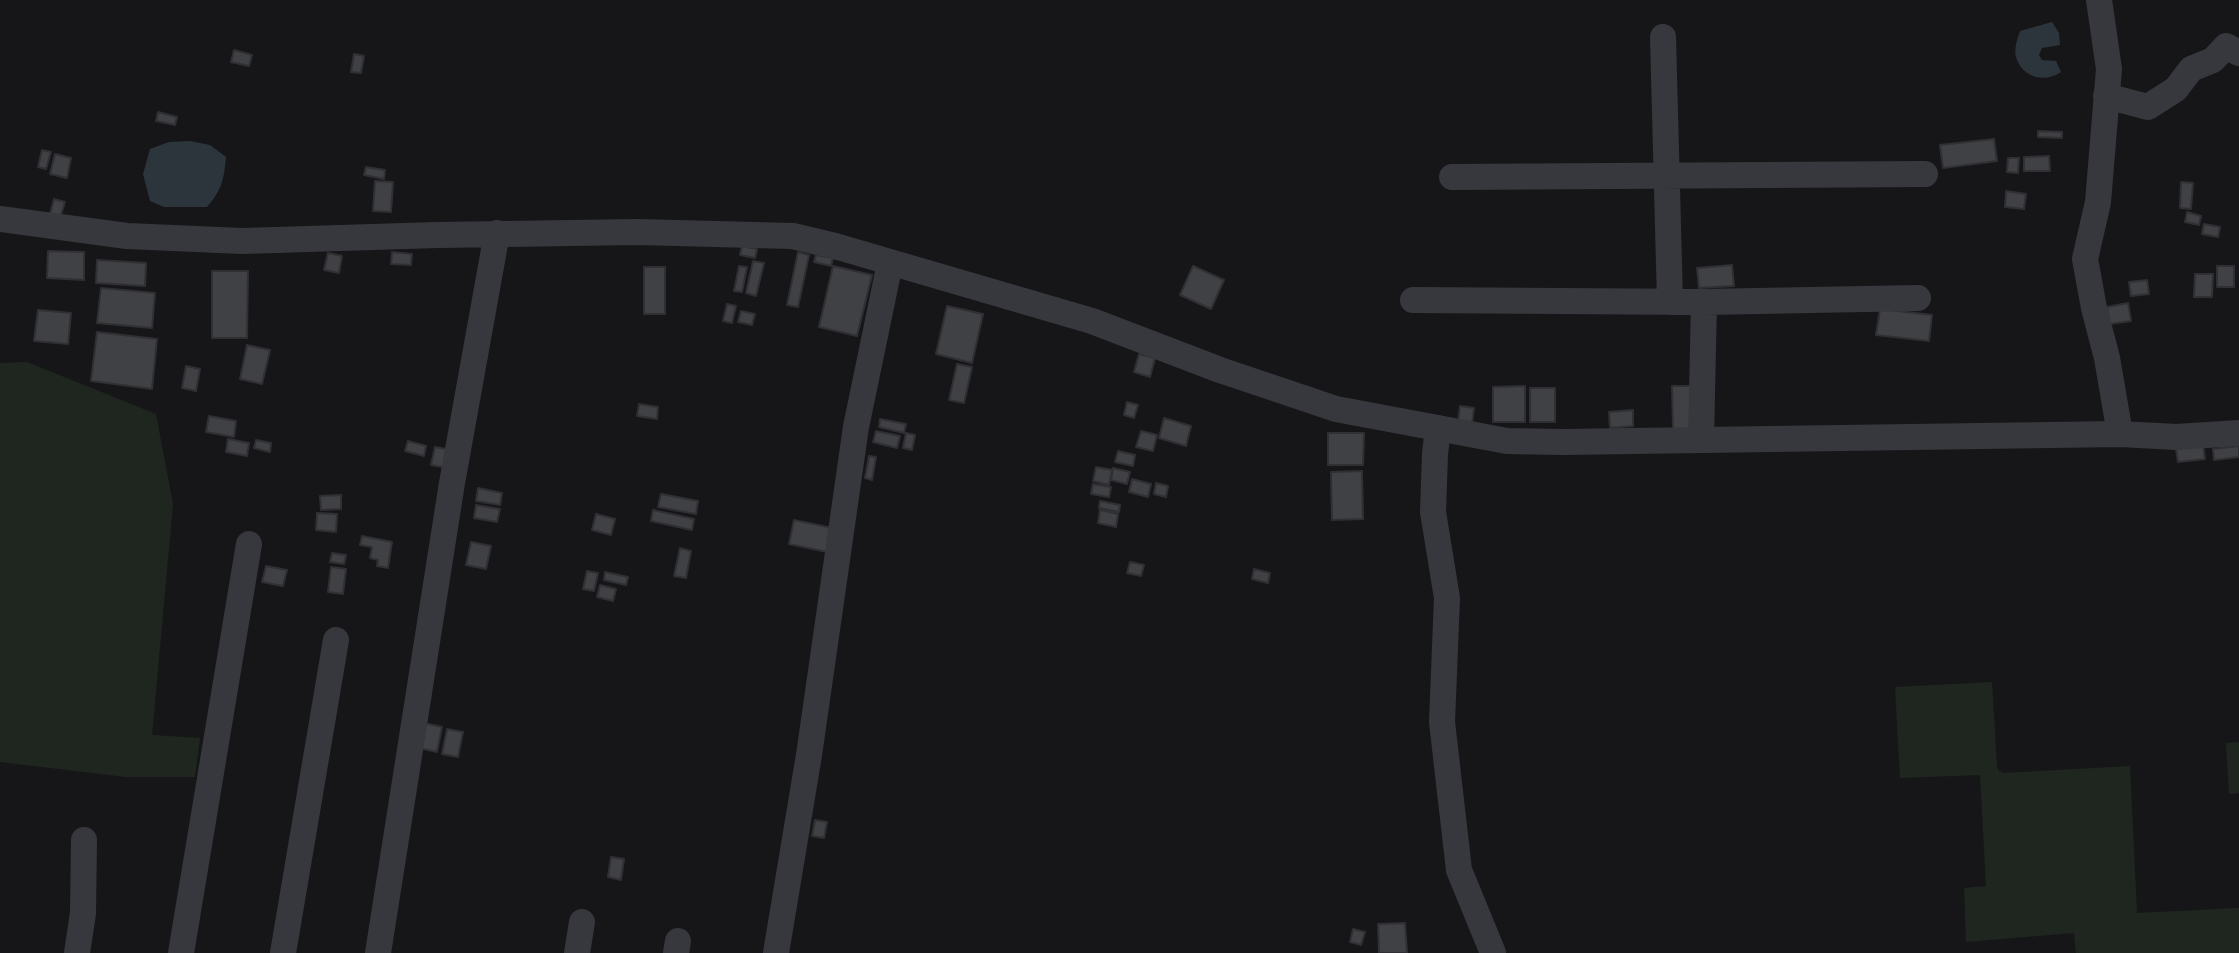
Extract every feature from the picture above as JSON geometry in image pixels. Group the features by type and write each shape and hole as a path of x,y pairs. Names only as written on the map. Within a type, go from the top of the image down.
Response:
{"street":[{"path":"2099,0 2109,69 2098,202 2085,259 2107,358 2120,434"},
{"path":"1663,37 1670,302"},
{"path":"2106,96 2148,107 2176,89 2191,69 2213,60 2226,46 2239,53"},
{"path":"1452,177 1925,174"},
{"path":"0,219 127,236 242,241 497,233 638,232 793,236 1092,321 1220,370 1336,409 1507,441 2120,434 2176,437 2239,433"},
{"path":"377,953 452,483 497,233"},
{"path":"776,953 811,741 856,427 890,263"},
{"path":"1413,300 1704,302 1918,298"},
{"path":"1701,439 1704,302"},
{"path":"1438,428 1433,512 1447,598 1442,722 1459,870 1493,953"},
{"path":"181,953 249,544"},
{"path":"283,953 336,639"},
{"path":"77,953 83,913 84,840"},
{"path":"577,953 582,922"}],"shaded area":[{"path":"2052,22 2059,33 2060,45 2042,48 2039,55 2042,60 2056,61 2061,72 2042,78 2030,75 2020,66 2016,57 2015,49 2020,31"},
{"path":"190,141 210,145 226,157 223,178 216,195 207,207 164,207 150,201 143,174 150,149 169,142"},
{"path":"27,362 156,414 173,504 152,735 200,738 195,777 126,777 0,762 0,363"},
{"path":"1992,682 1999,771 2004,773 2130,766 2137,913 2239,908 2239,953 2076,953 2074,933 1966,942 1964,888 1986,886 1980,775 1900,778 1895,687"},
{"path":"2239,742 2239,793 2229,794 2226,743"}],"building":[{"path":"234,50 252,55 249,66 231,62"},
{"path":"354,54 364,56 361,73 351,72"},
{"path":"158,112 177,117 175,125 156,121"},
{"path":"2038,131 2062,132 2062,138 2038,137"},
{"path":"1994,139 1997,161 1943,168 1940,145"},
{"path":"42,150 51,152 46,169 38,167"},
{"path":"55,154 71,158 67,178 50,174"},
{"path":"2049,156 2050,171 2024,171 2024,157"},
{"path":"2008,158 2019,158 2018,173 2007,172"},
{"path":"366,167 385,170 384,179 364,175"},
{"path":"375,181 393,182 391,212 373,211"},
{"path":"2181,182 2193,183 2191,209 2180,208"},
{"path":"2006,191 2026,194 2024,209 2005,207"},
{"path":"54,199 65,202 59,221 49,218"},
{"path":"2187,212 2201,216 2199,225 2185,222"},
{"path":"2204,224 2220,227 2218,237 2202,234"},
{"path":"742,246 757,249 755,258 740,255"},
{"path":"48,251 84,252 84,280 47,278"},
{"path":"392,252 412,254 411,265 391,264"},
{"path":"798,252 809,255 798,307 787,305"},
{"path":"328,253 342,256 339,273 324,270"},
{"path":"816,255 833,258 831,266 814,262"},
{"path":"97,260 146,263 145,286 96,283"},
{"path":"753,261 764,263 756,296 746,293"},
{"path":"1732,265 1734,286 1699,288 1697,268"},
{"path":"739,266 747,267 742,292 734,291"},
{"path":"833,266 872,275 857,336 819,327"},
{"path":"1193,266 1224,280 1211,309 1180,295"},
{"path":"2217,266 2234,266 2234,287 2217,287"},
{"path":"644,267 665,267 665,314 644,314"},
{"path":"212,271 248,271 247,338 212,338"},
{"path":"2195,274 2213,274 2212,297 2194,297"},
{"path":"2147,280 2149,294 2131,296 2129,282"},
{"path":"101,288 155,293 152,328 97,323"},
{"path":"2128,303 2131,321 2110,324 2107,307"},
{"path":"727,304 736,306 732,323 723,321"},
{"path":"947,306 983,314 972,363 936,354"},
{"path":"1880,309 1932,315 1929,341 1876,335"},
{"path":"38,310 71,313 68,344 34,341"},
{"path":"741,311 755,314 752,325 738,322"},
{"path":"97,332 157,339 152,389 91,381"},
{"path":"247,345 270,350 262,384 240,379"},
{"path":"1139,354 1155,358 1150,377 1134,372"},
{"path":"957,364 972,367 964,403 949,400"},
{"path":"186,366 200,369 196,391 182,388"},
{"path":"1525,386 1525,422 1493,422 1493,387"},
{"path":"1672,386 1693,386 1693,429 1673,429"},
{"path":"1530,388 1555,388 1555,422 1530,422"},
{"path":"1127,402 1138,405 1134,418 1124,415"},
{"path":"639,404 658,407 657,419 637,416"},
{"path":"1460,406 1474,408 1472,424 1458,422"},
{"path":"1633,410 1633,426 1610,428 1609,412"},
{"path":"209,416 236,421 234,437 206,432"},
{"path":"1164,418 1191,426 1186,446 1159,438"},
{"path":"880,419 906,424 904,433 879,427"},
{"path":"876,431 900,436 897,448 873,442"},
{"path":"1141,431 1157,435 1153,451 1136,447"},
{"path":"906,433 915,435 912,450 903,448"},
{"path":"1328,433 1364,433 1363,465 1328,465"},
{"path":"228,439 249,443 247,456 226,452"},
{"path":"256,440 271,443 270,452 254,448"},
{"path":"408,441 426,446 424,456 405,451"},
{"path":"2203,445 2205,459 2178,462 2176,449"},
{"path":"2239,446 2239,457 2214,460 2213,449"},
{"path":"435,447 451,450 448,468 431,465"},
{"path":"1118,451 1135,455 1133,466 1115,462"},
{"path":"869,456 876,457 872,480 865,478"},
{"path":"1096,467 1112,470 1109,485 1093,481"},
{"path":"1113,468 1130,472 1127,484 1111,480"},
{"path":"1362,471 1363,519 1332,520 1331,472"},
{"path":"1132,479 1151,484 1148,497 1129,492"},
{"path":"1156,483 1168,486 1166,497 1154,494"},
{"path":"1093,484 1111,487 1109,497 1091,494"},
{"path":"478,488 502,493 500,505 476,501"},
{"path":"661,494 698,501 696,514 658,507"},
{"path":"341,495 341,509 321,510 320,496"},
{"path":"1100,501 1120,505 1119,512 1099,508"},
{"path":"476,505 500,509 497,522 474,518"},
{"path":"653,510 694,519 692,530 651,521"},
{"path":"1100,510 1118,514 1116,527 1098,523"},
{"path":"317,513 337,514 336,532 316,530"},
{"path":"596,514 615,519 611,535 592,530"},
{"path":"794,520 837,529 832,553 789,544"},
{"path":"362,536 392,542 388,568 377,566 378,560 370,558 372,547 360,545"},
{"path":"471,542 491,546 486,569 466,565"},
{"path":"680,548 691,551 686,578 674,576"},
{"path":"332,553 346,555 344,564 330,562"},
{"path":"1130,562 1144,565 1141,576 1127,573"},
{"path":"266,566 287,570 283,586 262,582"},
{"path":"331,567 346,569 343,594 328,592"},
{"path":"1254,569 1270,573 1268,583 1252,579"},
{"path":"587,571 598,573 594,591 583,589"},
{"path":"605,572 628,577 626,585 604,580"},
{"path":"600,585 616,589 613,601 597,597"},
{"path":"424,723 442,727 437,752 419,748"},
{"path":"447,729 463,732 458,757 442,754"},
{"path":"815,820 827,822 824,838 812,836"},
{"path":"611,857 624,859 621,880 608,877"},
{"path":"1405,923 1407,953 1379,953 1378,924"},
{"path":"1353,929 1365,932 1361,945 1350,942"}]}
